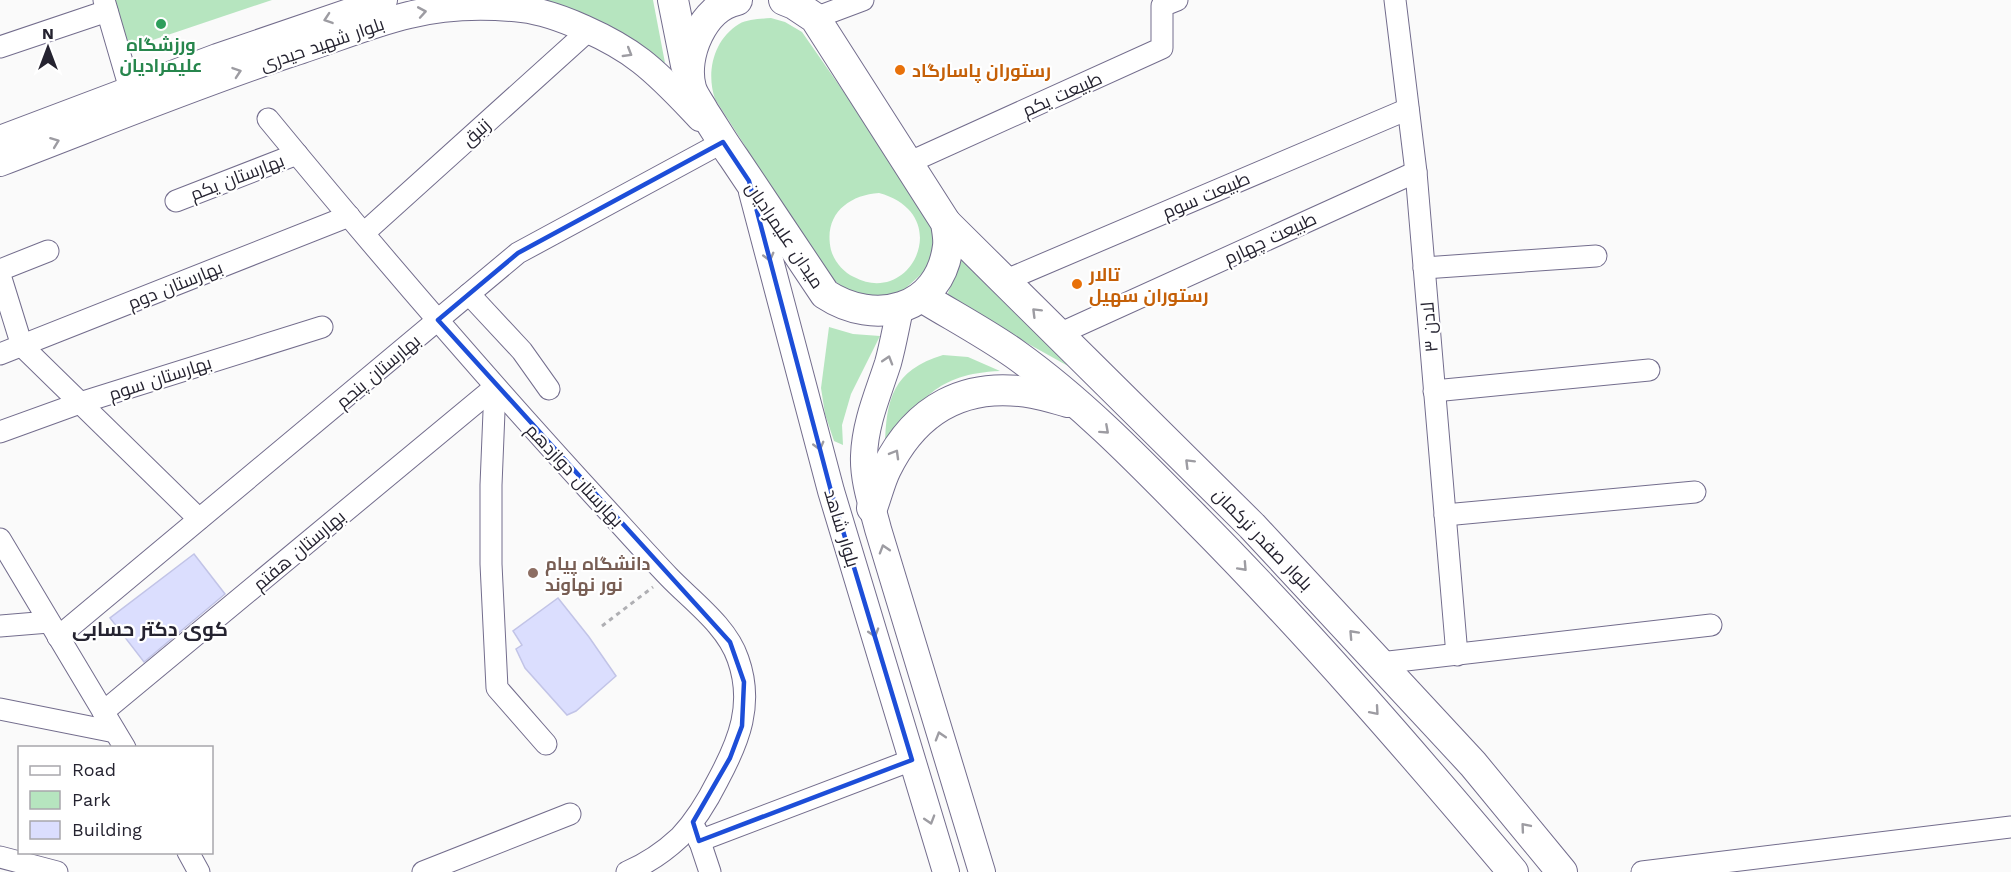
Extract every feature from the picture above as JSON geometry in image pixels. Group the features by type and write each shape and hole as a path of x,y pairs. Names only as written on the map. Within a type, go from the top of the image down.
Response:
{"highway":[{"name":"میدان علیمرادیان","path":"673,0 691,90 723,142 825,294 837,302 858,310 879,312 911,303"},
{"path":"688,76 690,54 698,32 713,15 732,1 737,0"},
{"path":"784,0 809,9 946,223 949,244 943,266 935,283 911,303"},
{"name":"بلوار صفدر ترکمان","path":"946,223 1252,526 1473,764 1562,872"},
{"name":"بلوار صفدر ترکمان","path":"911,303 1015,354 1143,465 1291,618 1513,872"},
{"path":"872,508 886,469 905,437 922,418 951,400 978,392 1004,390 1033,393 1075,404"}],"main road":[{"name":"بلوار شهید حیدری","path":"0,163 135,99 384,0"},
{"name":"بلوار شهید حیدری","path":"0,139 135,99 230,75 408,15 447,8 485,7 524,9 565,21 640,60 670,86 723,142"},
{"name":"بلوار شاهد","path":"749,181 831,491 946,872"},
{"name":"بلوار شاهد","path":"911,303 874,398 866,432 864,459 872,508 982,872"}],"street":[{"path":"809,9 862,0"},
{"name":"طبیعت یکم","path":"908,163 1162,48 1162,6 1177,0"},
{"name":"لادن ۳","path":"1395,0 1416,172 1457,655"},
{"path":"0,47 105,6 135,99"},
{"name":"زنبق","path":"364,233 588,31"},
{"name":"طبیعت سوم","path":"1004,281 1408,108"},
{"name":"بهارستان دوازدهم","path":"268,119 495,387 730,642 738,657 744,682 744,708 738,741 712,791 696,832 678,839 642,866 627,872"},
{"name":"بهارستان پنجم","path":"54,630 199,519 518,253 723,142"},
{"name":"بهارستان یکم","path":"176,201 297,154"},
{"name":"طبیعت چهارم","path":"1059,334 1416,172"},
{"name":"بهارستان دوم","path":"0,354 350,216"},
{"path":"0,270 48,251"},
{"path":"1424,268 1596,256"},
{"path":"0,275 22,345 199,519"},
{"path":"470,294 522,351 549,389"},
{"name":"بهارستان سوم","path":"0,432 80,403 321,327"},
{"path":"1434,391 1648,370"},
{"path":"495,387 491,564 497,688 546,744"},
{"name":"بهارستان هفتم","path":"103,712 495,387"},
{"path":"1445,515 1695,492"},
{"path":"0,539 120,740"},
{"path":"1380,663 1711,624"},
{"path":"0,626 54,630"},
{"path":"0,709 120,740"},
{"path":"710,872 696,832 912,760"},
{"path":"423,872 570,814"},
{"path":"1642,872 2011,827"},
{"path":"189,854 199,872"},
{"path":"0,857 57,872"}],"path":[{"path":"602,626 668,576"}],"highlighted area":[{"path":"723,142 749,181 831,491 912,760 699,841 693,822 730,758 742,726 744,682 730,642 438,320 518,253"}],"green space":[{"name":"ورزشگاه علیمرادیان","path":"115,0 272,0 129,48"},
{"path":"525,0 653,0 665,63 620,38"},
{"path":"771,18 785,22 802,32 926,210 936,241 926,270 899,294 888,298 851,294 835,281 821,265 715,99 711,79 712,68 723,39 743,22","holes":["879,193 902,204 916,219 920,237 917,254 907,270 893,280 875,283 854,277 846,272 834,258 829,238 834,217 840,209 857,198"]},
{"path":"962,257 1068,366 946,298"},
{"path":"829,327 853,334 880,336 851,394 842,425 843,445 834,441 825,414 821,388"},
{"path":"943,355 968,357 1000,371 978,373 960,378 932,392 909,415 885,446 887,414 896,388 913,369"}],"building":[{"path":"194,554 225,594 144,662 110,618"},
{"name":"دانشگاه پیام نور نهاوند","path":"558,598 616,676 576,711 567,715 525,668 516,649 522,645 513,631"}],"place":[{"name":"ورزشگاه علیمرادیان","path":"161,24"},
{"name":"رستوران پاسارگاد","path":"900,70"},
{"name":"تالار رستوران سهیل","path":"1077,284"},
{"name":"دانشگاه پیام نور نهاوند","path":"533,573"}],"district":[{"name":"کوی دکتر حسابی","path":"150,629"}]}
